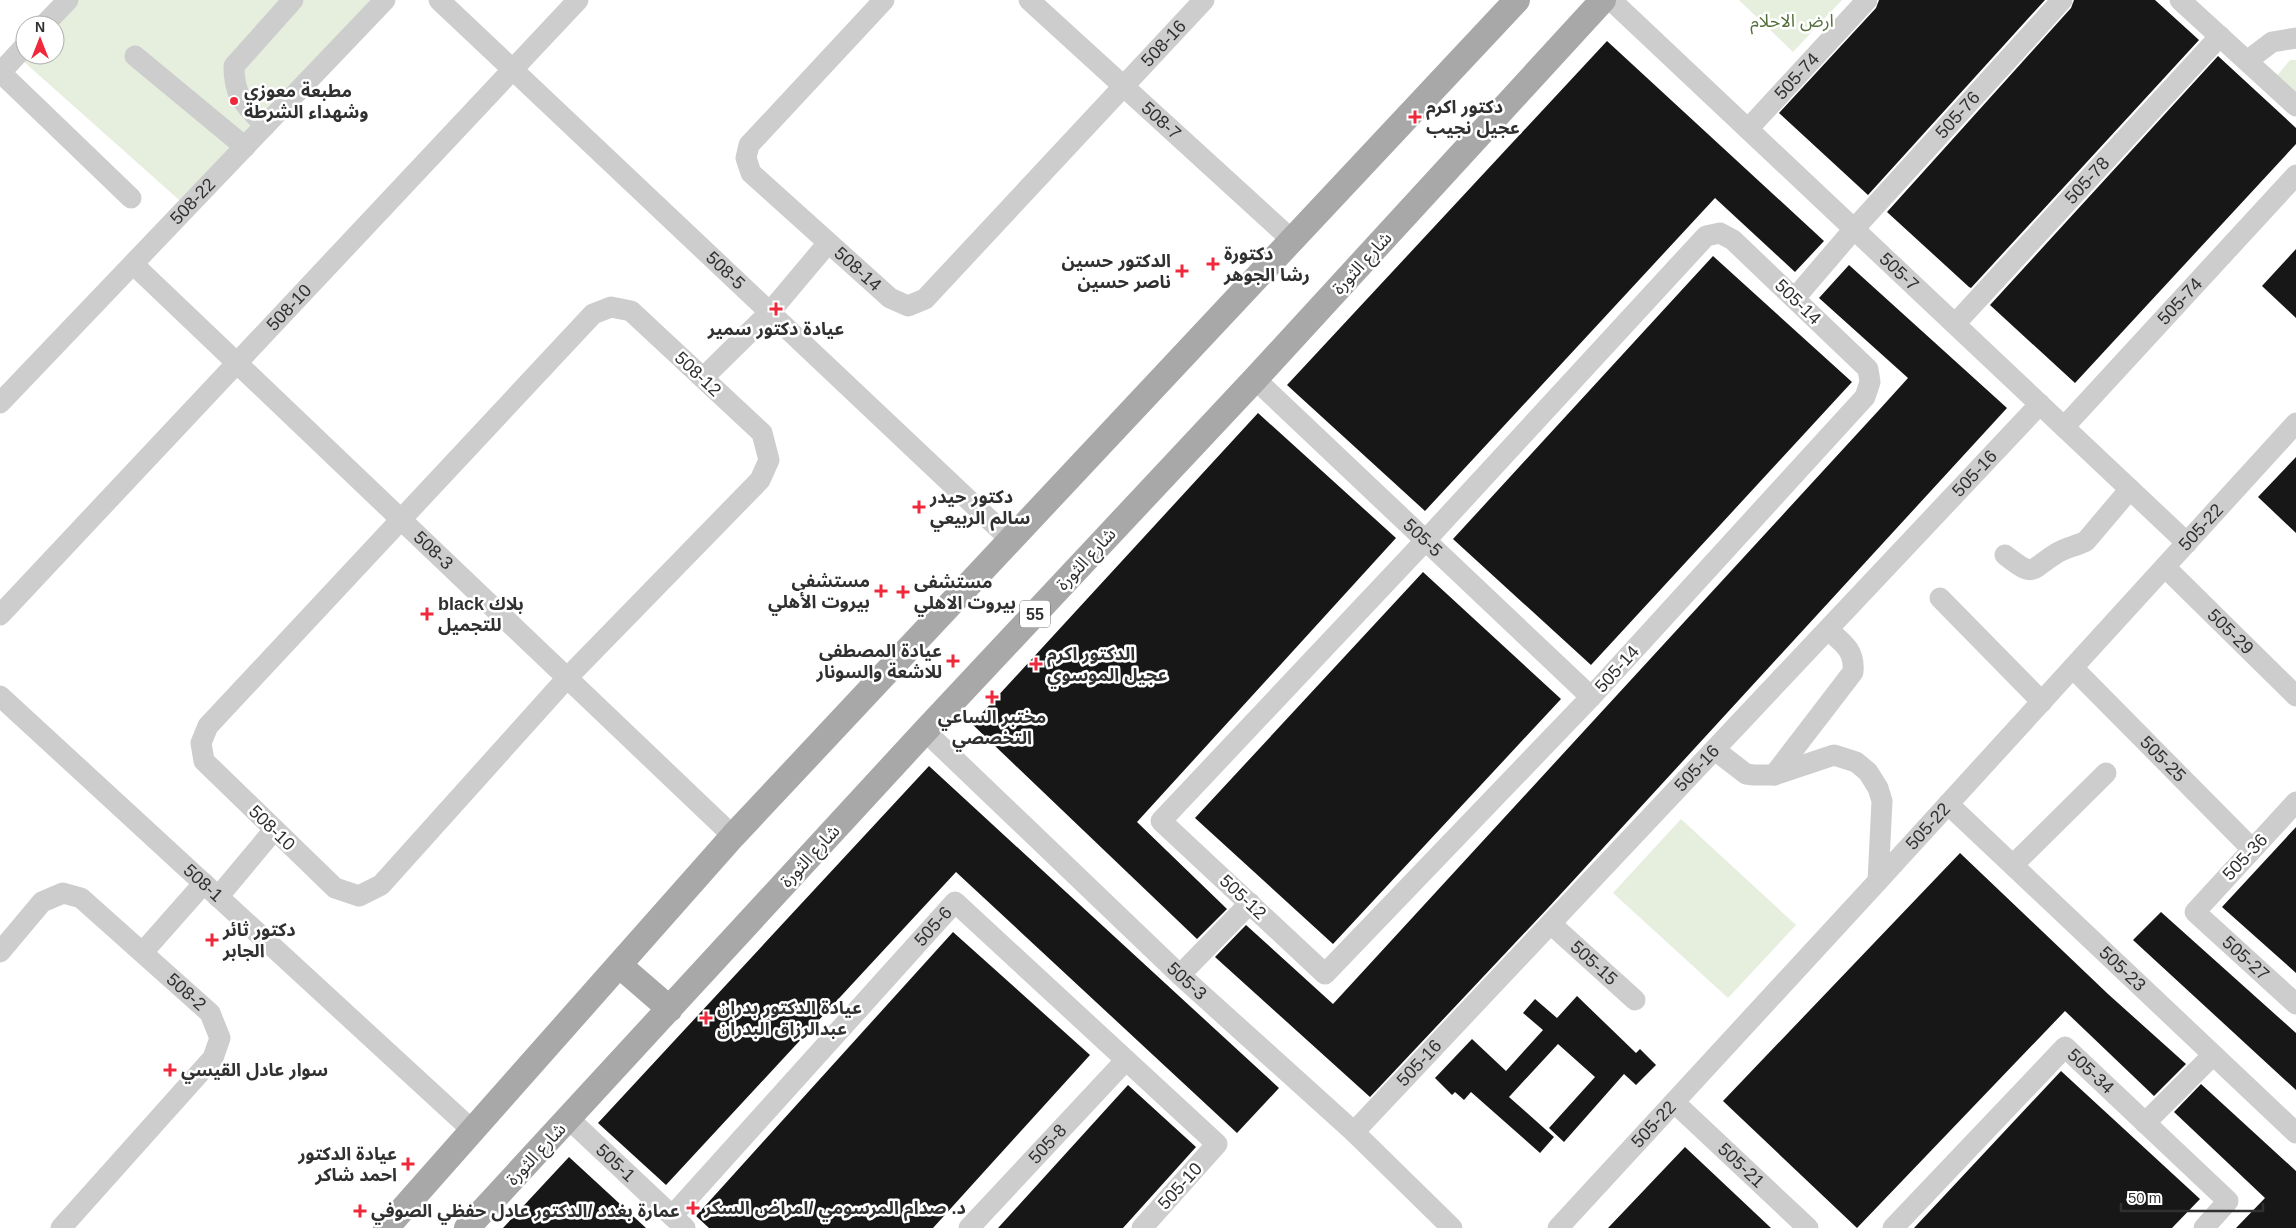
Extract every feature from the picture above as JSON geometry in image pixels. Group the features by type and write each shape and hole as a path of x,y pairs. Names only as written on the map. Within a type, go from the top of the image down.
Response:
{"main road":[{"path":"386,1228 733,836 1516,0"},
{"name":"شارع الثورة","path":"467,1228 925,732 1256,379 1603,0"},
{"path":"619,965 670,1009"}],"street":[{"path":"54,15 68,0"},
{"path":"265,126 240,99 234,80 234,66 293,0"},
{"name":"508-22","path":"0,403 385,0"},
{"name":"508-5","path":"439,0 1011,540"},
{"name":"508-10","path":"0,615 578,0"},
{"name":"508-14","path":"884,0 749,145 746,158 751,173 890,298 908,306 925,299 1124,87"},
{"name":"508-7","path":"1029,0 1292,240"},
{"name":"508-16","path":"1124,87 1204,0"},
{"name":"505-7","path":"1611,0 2187,543"},
{"name":"505-74","path":"1748,130 1867,0"},
{"name":"505-76","path":"1794,298 1854,229 2062,0"},
{"path":"2180,0 2296,106"},
{"name":"505-78","path":"1955,324 2220,36"},
{"path":"2247,61 2272,42 2296,38"},
{"path":"15,56 0,72 131,198"},
{"path":"135,56 245,147"},
{"name":"505-74","path":"2064,427 2296,175"},
{"name":"505-14","path":"1425,541 1706,236 1720,234 1733,240 1868,369 1870,382 1865,397 1591,697"},
{"path":"703,378 770,312 828,243"},
{"name":"508-3","path":"133,264 733,836"},
{"name":"508-12","path":"400,519 593,314 611,307 631,311 762,433 769,460 760,480 567,678"},
{"name":"505-5","path":"1256,379 1591,697"},
{"name":"505-16","path":"1354,1132 2040,404"},
{"name":"505-22","path":"1558,1228 1675,1103 2296,423"},
{"path":"2005,555 2024,570 2038,568 2059,552 2086,541 2130,489"},
{"name":"508-10","path":"400,519 208,726 201,743 204,761 274,830 335,888 359,896 381,885 567,678"},
{"name":"505-12","path":"1425,541 1161,821 1325,974 1591,697"},
{"name":"505-29","path":"2165,567 2296,696"},
{"path":"1940,598 2042,702"},
{"path":"1774,775 1853,672 1854,661 1851,650 1828,630"},
{"name":"505-25","path":"2073,668 2252,849"},
{"name":"508-1","path":"0,696 472,1130"},
{"name":"505-3","path":"925,732 1180,975 1354,1132 1450,1227"},
{"path":"1715,750 1746,774 1774,775 1834,755 1856,762 1868,772 1878,788 1882,802 1878,881"},
{"path":"2013,865 2106,773"},
{"name":"505-36","path":"2195,912 2296,802"},
{"name":"505-23","path":"1948,804 2296,1133"},
{"path":"143,952 274,830"},
{"name":"508-2","path":"0,952 42,902 62,894 81,898 210,1013 220,1038 213,1058 61,1228"},
{"name":"505-6","path":"678,1222 955,902 1217,1144"},
{"path":"1180,975 1250,903"},
{"name":"505-27","path":"2195,912 2296,1004"},
{"name":"505-15","path":"1552,924 1635,1000"},
{"name":"505-34","path":"1893,1228 2065,1047 2228,1201 2204,1228"},
{"path":"2145,1123 2214,1054"},
{"name":"505-8","path":"969,1228 1126,1060"},
{"name":"505-21","path":"1675,1103 1808,1228"},
{"name":"505-1","path":"569,1119 678,1222"},
{"name":"505-10","path":"1142,1228 1217,1144"}],"green space":[{"path":"76,0 384,0 187,207 28,65 65,65 65,15 63,15"},
{"name":"ارض الاحلام","path":"1739,0 1842,0 1793,52"},
{"path":"2290,60 2296,60 2296,96 2276,77"},
{"path":"1681,819 1796,925 1728,998 1613,893"}],"building":[{"path":"1879,0 2045,0 1868,195 1779,113 1876,8"},
{"path":"2074,0 2155,0 2199,40 1971,288 1887,212 2071,8"},
{"path":"1607,41 1824,241 1795,272 1715,198 1425,511 1287,385"},
{"path":"2218,56 2296,128 2296,144 2075,383 1990,305"},
{"path":"2296,249 2296,318 2262,286"},
{"path":"1713,256 1852,382 1591,665 1453,539"},
{"path":"1849,265 2007,408 1548,908 1370,1097 1215,957 1246,925 1333,1004 1879,410 1908,378 1819,298"},
{"path":"1258,413 1396,538 1137,822 1227,909 1197,939 972,724"},
{"path":"2296,457 2296,533 2258,497"},
{"path":"1423,572 1561,699 1333,944 1195,818"},
{"path":"929,766 1279,1088 1237,1133 956,872 666,1185 598,1123"},
{"path":"2296,827 2296,973 2222,907"},
{"path":"1960,853 2108,994 2186,1064 2154,1096 2065,1011 1857,1228 1723,1101"},
{"path":"2161,912 2296,1033 2296,1090 2133,940"},
{"path":"953,932 1090,1055 933,1228 709,1228 696,1216"},
{"path":"1577,996 1636,1053 1640,1049 1656,1065 1636,1085 1624,1074 1564,1142 1549,1128 1595,1077 1558,1044 1509,1097 1554,1137 1540,1153 1471,1092 1464,1100 1455,1092 1452,1095 1435,1078 1472,1039 1506,1071 1543,1030 1523,1013 1535,999 1557,1018"},
{"path":"2061,1071 2200,1199 2172,1228 1914,1228"},
{"path":"2201,1084 2296,1171 2296,1228 2236,1228 2265,1198 2174,1112"},
{"path":"1128,1085 1196,1147 1123,1228 998,1228"},
{"path":"1685,1147 1754,1212 1771,1228 1608,1228"},
{"path":"569,1157 646,1228 503,1228"}],"place":[{"name":"مطبعة معوزي وشهداء الشرطة","path":"234,101"},
{"name":"دكتور اكرم عجيل نجيب","path":"1415,117"},
{"name":"دكتورة رشا الجوهر","path":"1213,264"},
{"name":"الدكتور حسين ناصر حسين","path":"1182,271"},
{"name":"عيادة دكتور سمير","path":"776,309"},
{"name":"دكتور حيدر سالم الربيعي","path":"919,507"},
{"name":"مستشفى بيروت الأهلي","path":"881,591"},
{"name":"مستشفى بيروت الاهلي","path":"903,592"},
{"name":"black بلاك للتجميل","path":"427,614"},
{"name":"عيادة المصطفى للاشعة والسونار","path":"953,661"},
{"name":"الدكتور اكرم عجيل الموسوي","path":"1036,664"},
{"name":"مختبر الساعي التخصصي","path":"992,697"},
{"name":"دكتور ثائر الجابر","path":"212,940"},
{"name":"عيادة الدكتور بدران عبدالرزاق البدران","path":"706,1018"},
{"name":"سوار عادل القيسي","path":"170,1070"},
{"name":"عيادة الدكتور احمد شاكر","path":"408,1164"},
{"name":"د. صدام المرسومي /امراض السكر","path":"693,1208"},
{"name":"عمارة بغدد /الدكتور عادل حفظي الصوفي","path":"360,1211"}]}
